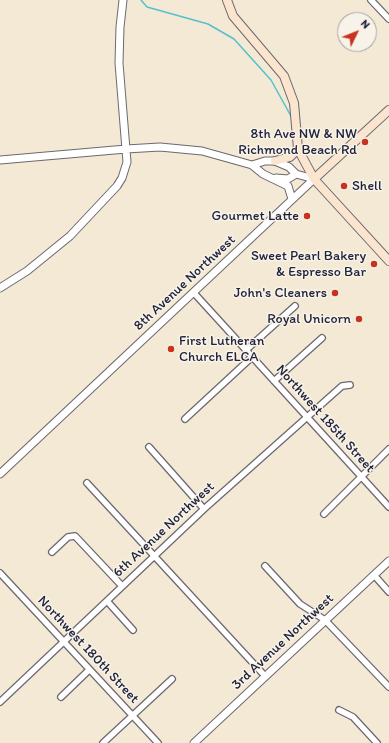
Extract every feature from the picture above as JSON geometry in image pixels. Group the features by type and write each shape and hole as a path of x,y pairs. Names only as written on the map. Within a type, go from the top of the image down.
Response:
{"main road":[{"path":"227,0 233,16 284,76 294,103 298,149 314,179 389,261"},
{"name":"8th Avenue Northwest","path":"314,179 389,110"},
{"path":"275,161 290,157 298,149"}],"street":[{"path":"0,288 27,271 70,236 117,186 122,178 127,162 119,46 123,0"},
{"path":"371,0 389,19"},
{"path":"0,160 160,147 202,151 252,165 263,174 288,186 292,199"},
{"path":"252,165 265,161 275,161 289,167 296,174 314,179"},
{"path":"272,178 288,179 296,174"},
{"name":"8th Avenue Northwest","path":"0,474 314,179"},
{"name":"Northwest 185th Street","path":"194,293 389,508"},
{"path":"246,350 296,306"},
{"path":"274,381 322,338"},
{"path":"185,419 252,357"},
{"name":"6th Avenue Northwest","path":"0,702 204,509 342,386 350,385"},
{"path":"148,447 204,509"},
{"path":"324,514 367,469 389,449"},
{"path":"87,483 265,676"},
{"path":"52,552 68,537 74,536 122,586"},
{"name":"3rd Avenue Northwest","path":"194,743 389,561"},
{"path":"264,566 300,604 325,620 389,687"},
{"name":"Northwest 180th Street","path":"0,573 158,743"},
{"path":"374,575 389,592"},
{"path":"107,601 133,630"},
{"path":"61,697 89,670"},
{"path":"103,743 172,679"},
{"path":"339,710 353,717 377,743"}],"waterway":[{"path":"141,0 147,7 208,24 234,39 271,80 292,118"}],"place":[{"name":"8th Ave NW & NW Richmond Beach Rd","path":"365,142"},
{"name":"Shell","path":"344,186"},
{"name":"Gourmet Latte","path":"307,216"},
{"name":"Sweet Pearl Bakery & Espresso Bar","path":"374,264"},
{"name":"John's Cleaners","path":"335,293"},
{"name":"Royal Unicorn","path":"359,319"},
{"name":"First Lutheran Church ELCA","path":"171,349"}]}
